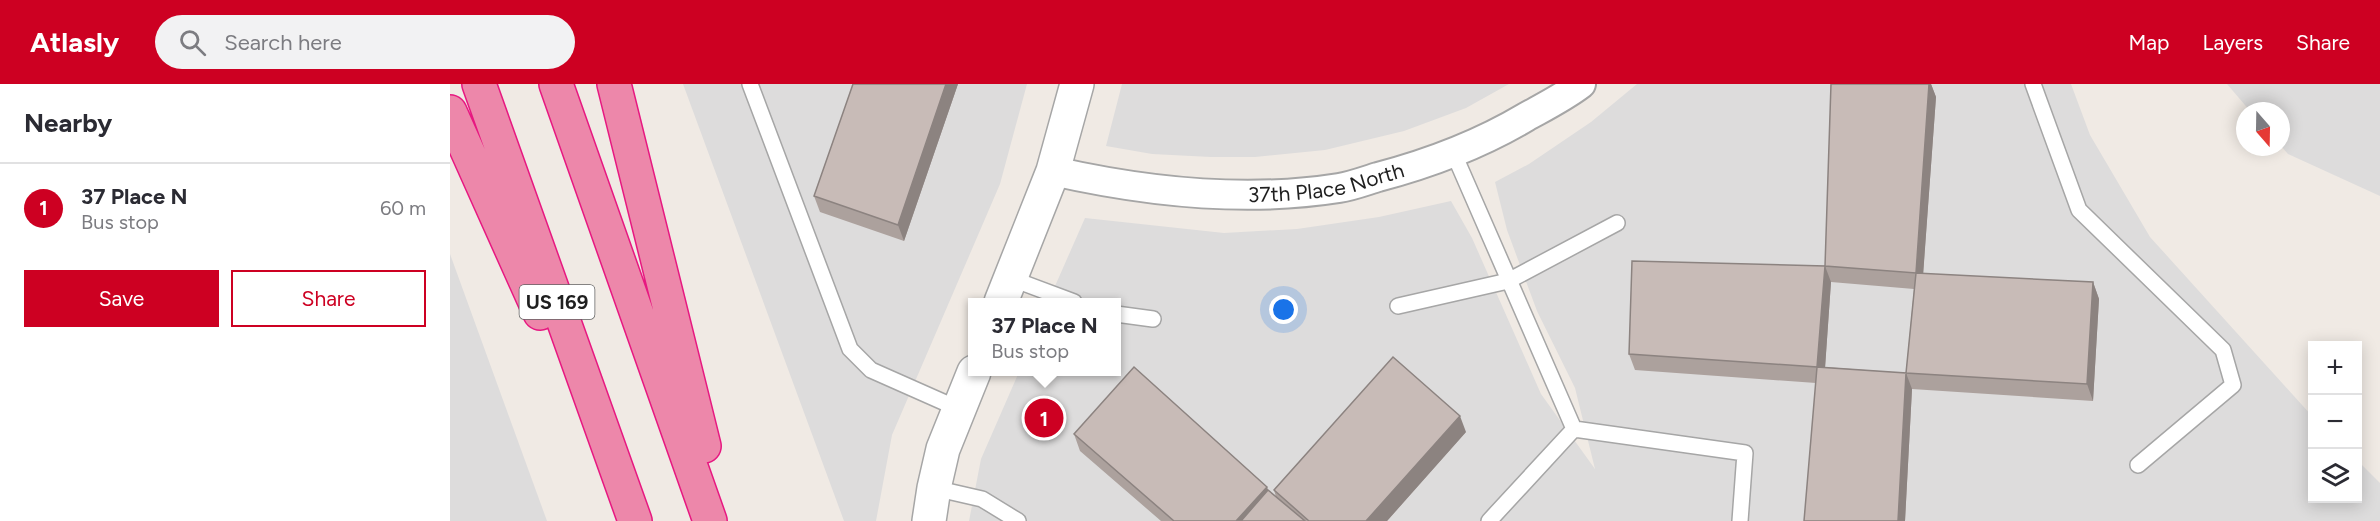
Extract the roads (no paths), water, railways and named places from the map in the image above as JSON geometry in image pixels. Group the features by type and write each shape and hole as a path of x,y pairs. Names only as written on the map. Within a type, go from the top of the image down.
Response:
{"highway":[{"name":"US 169","path":"479,84 634,521"},
{"name":"US 169","path":"556,84 710,521"},
{"path":"614,84 722,521"},
{"path":"450,112 634,521"}],"street":[{"path":"1006,290 1053,171 1077,84"},
{"name":"37th Place North","path":"1053,171 1097,181 1176,191 1257,195 1340,188 1454,154 1504,130 1581,84"},
{"path":"929,521 943,449 972,376"}],"lane":[{"path":"750,84 850,349 871,370 959,409"},
{"path":"2033,84 2079,210 2223,350 2233,385 2138,465"},
{"path":"1454,154 1574,429"},
{"path":"1398,306 1508,280 1617,223"},
{"path":"1006,290 1048,298"},
{"path":"1121,315 1153,319"},
{"path":"1489,521 1574,429"},
{"path":"1574,429 1745,453 1740,521"},
{"path":"934,488 982,499 1018,521"}],"place":[{"name":"37 Place N","path":"1044,418"}]}
